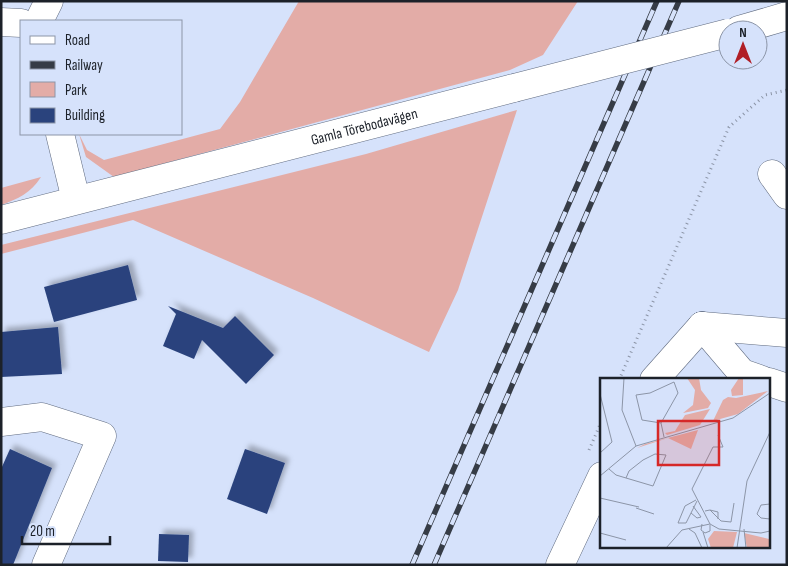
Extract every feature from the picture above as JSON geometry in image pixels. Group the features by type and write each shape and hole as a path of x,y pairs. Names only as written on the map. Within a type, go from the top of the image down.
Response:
{"street":[{"path":"40,20 49,1"},
{"path":"768,22 787,16"},
{"path":"1,22 20,23"},
{"name":"Gamla Törebodavägen","path":"1,220 718,36"},
{"path":"60,135 76,200"},
{"path":"702,326 787,333"},
{"path":"702,326 749,377"},
{"path":"656,378 702,326"},
{"path":"770,382 787,388"},
{"path":"1,422 42,417 102,436 46,565"},
{"path":"560,565 600,480"}],"path":[{"path":"620,378 729,127 765,95 787,90"}],"green space":[{"path":"299,1 578,1 543,55 510,70 114,177 86,157 79,135 87,150 104,160 220,129 240,102"},
{"path":"517,110 458,290 429,352 313,298 133,220 1,254 1,245 366,154"},
{"path":"41,177 24,195 1,205 1,188"}],"building":[{"path":"128,265 137,300 54,322 44,287"},
{"path":"168,306 223,328 235,316 274,355 246,384 202,340 194,359 163,346 176,314"},
{"path":"58,327 62,374 1,377 1,332"},
{"path":"10,449 52,468 13,565 1,565 1,469"},
{"path":"245,449 285,463 267,514 227,499"},
{"path":"159,534 189,535 188,562 158,561"}],"railway":[{"path":"412,565 657,1"},
{"path":"434,565 679,1"}]}
